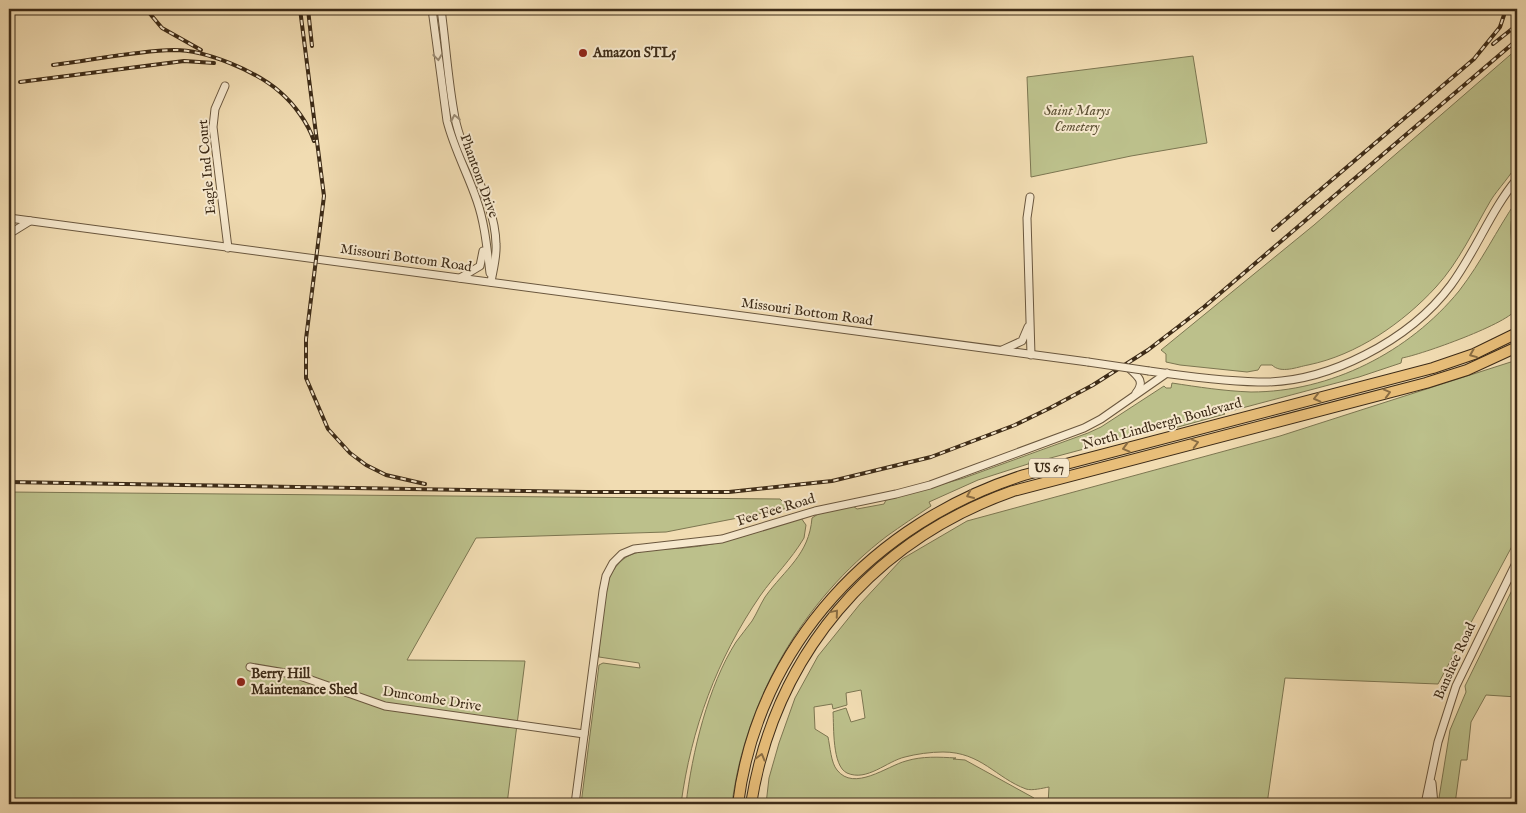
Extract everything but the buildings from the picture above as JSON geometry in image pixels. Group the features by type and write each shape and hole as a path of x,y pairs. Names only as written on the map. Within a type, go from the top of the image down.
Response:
{"highway":[{"name":"North Lindbergh Boulevard","path":"738,804 747,759 760,718 779,677 801,639 826,604 856,572 889,544 924,519 969,495 1017,477 1433,368 1474,354 1517,333"},
{"name":"North Lindbergh Boulevard","path":"751,804 758,768 770,726 788,686 810,648 836,613 865,581 898,552 934,527 972,507 1014,491 1426,383 1467,370 1517,347"}],"street":[{"name":"Phantom Drive","path":"432,9 447,121 451,139 477,201 485,230 491,282"},
{"name":"Phantom Drive","path":"441,9 455,118 460,136 486,197 494,223 496,246 491,282"},
{"name":"Eagle Ind Court","path":"225,86 215,109 213,127 228,248"},
{"name":"Missouri Bottom Road","path":"9,218 1149,371 1268,381 1302,377 1326,371 1368,353 1400,334 1428,310 1450,287 1470,258 1517,179"},
{"path":"1030,197 1027,218 1031,355"},
{"path":"9,234 30,221"},
{"path":"460,278 480,266 483,259 485,230"},
{"path":"1001,351 1022,341 1029,325"},
{"path":"1129,368 1141,379 1142,384 1131,399"},
{"name":"Fee Fee Road","path":"575,804 605,584 614,564 622,554 647,546 722,539 815,511 930,485 1068,434 1101,419 1167,373"},
{"name":"Banshee Road","path":"1426,804 1438,742 1456,686 1517,561"},
{"name":"Duncombe Drive","path":"250,667 297,675 385,706 584,734"},
{"name":"Banshee Road","path":"1431,778 1434,804"}],"green space":[{"path":"1517,49 1517,163 1491,200 1452,267 1436,287 1409,313 1378,336 1344,354 1294,368 1280,369 1272,365 1261,365 1258,370 1247,372 1166,362 1166,354 1161,350 1314,225"},
{"name":"Saint Marys Cemetery","path":"1193,56 1207,143 1131,156 1031,177 1027,77"},
{"path":"1517,200 1517,235 1514,214 1511,222 1511,232 1519,299 1517,308 1499,322 1445,345 1402,358 1401,363 1359,377 1227,412 1219,410 1225,414 1171,429 1170,426 1028,464 978,480 929,502 931,506 887,536 857,562 829,590 804,622 783,655 765,690 750,727 739,765 732,804 686,804 697,742 709,699 717,679 736,642 752,621 765,597 801,552 810,531 812,518 818,514 853,506 857,509 884,504 886,500 964,478 1088,433 1101,427 1164,386 1171,388 1172,383 1211,389 1251,392 1281,390 1310,385 1339,376 1366,364 1392,350 1417,333 1439,313 1467,280"},
{"path":"1517,360 1517,537 1438,684 1285,678 1267,804 1048,804 1049,787 1028,790 968,756 943,752 905,757 869,773 854,775 842,769 836,755 833,712 846,708 851,722 865,718 861,690 846,693 847,705 833,709 832,704 814,707 815,729 828,737 833,763 844,776 852,779 871,776 898,764 918,758 956,758 953,759 965,760 1034,798 1034,804 766,804 769,778 779,743 795,698 818,656 860,604 902,559 967,521 1280,436"},
{"path":"9,492 780,499 789,508 666,532 476,538 407,660 525,661 507,804 9,804"},
{"path":"801,518 806,525 804,538 794,554 760,596 745,620 731,645 708,696 692,749 681,804 581,804 599,665 603,663 640,668 639,663 599,657 604,594 613,571 626,557 634,554 650,550 714,544"},
{"path":"1517,580 1517,697 1486,695 1471,722 1467,760 1461,760 1455,804 1438,804 1450,730 1466,692 1465,686"}],"railway":[{"path":"146,9 162,28 201,50"},
{"path":"300,9 324,196 306,339 306,378 328,429 350,453 366,465 386,475 425,484"},
{"path":"308,9 312,46"},
{"path":"1273,230 1474,59 1500,27 1506,9"},
{"path":"1493,44 1517,25"},
{"path":"9,482 587,492 729,492 832,481 931,457 1015,425 1050,408 1093,385 1148,350 1204,307 1517,40"},
{"path":"53,65 129,54 174,50 187,51 215,58 244,69 280,92 300,114 314,141"},
{"path":"20,82 184,61 214,63"}],"place":[{"name":"Amazon STL5","path":"583,53"},
{"name":"Berry Hill Maintenance Shed","path":"241,682"}]}
